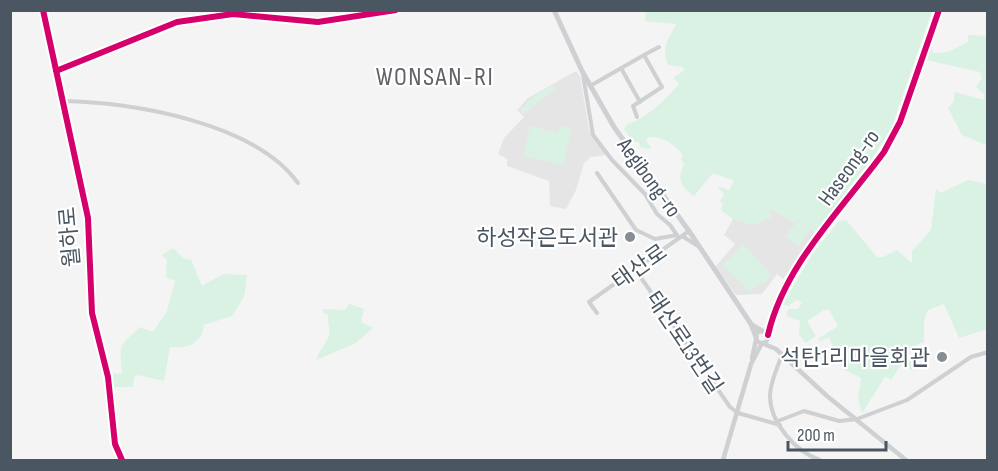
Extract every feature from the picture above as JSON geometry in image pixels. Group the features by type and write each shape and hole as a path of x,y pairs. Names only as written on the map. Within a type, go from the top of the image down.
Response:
{"main road":[{"name":"Aegibong-ro","path":"554,10 582,71 620,136 689,231 750,324 756,338"},
{"path":"750,324 762,331"}],"street":[{"name":"월하로","path":"43,10 90,229 92,313 108,377 115,444 122,460"},
{"path":"56,71 177,22 195,18 233,14 305,23 347,20 396,10"},
{"name":"Haseong-ro","path":"768,336 772,317 801,262 892,139 939,10"},
{"path":"590,86 659,47"},
{"path":"637,117 632,108 662,87 644,55"},
{"path":"621,68 640,102"},
{"path":"582,71 593,135 645,194 657,214 679,236 698,246"},
{"path":"63,101 121,104 193,120 263,149 282,164 298,183"},
{"name":"태산로","path":"597,173 636,230 656,239 679,236"},
{"name":"태산로","path":"597,313 589,302 689,231"},
{"name":"태산로13번길","path":"635,269 730,407 738,413"},
{"path":"723,460 738,413 756,338 772,317"},
{"path":"762,331 776,349"},
{"path":"751,364 768,336"},
{"path":"756,338 776,349 827,396 906,460"},
{"path":"738,413 779,423 804,411 839,421 857,419 907,400 963,362 979,353 987,352"},
{"path":"782,354 770,394 779,423 801,452 820,460"}],"shaded area":[{"path":"576,71 580,76 589,130 606,155 591,157 584,163 576,190 566,209 550,206 549,181 507,166 507,159 498,154 504,138 524,117 517,110 528,98"},
{"path":"771,209 795,222 797,219 815,232 783,279 777,274 762,294 736,295 715,267 735,244 724,235 733,219 753,225 771,217 768,212"}],"green space":[{"path":"643,11 932,11 891,129 869,163 815,232 797,219 795,222 771,209 768,212 771,217 753,225 733,219 721,210 723,204 720,202 724,194 717,186 729,190 734,181 713,173 694,196 686,190 680,178 684,165 681,159 683,156 673,144 664,139 649,137 646,141 650,149 641,148 639,142 633,142 624,129 627,124 649,113 662,101 679,84 673,78 685,70 682,67 668,65 665,54 666,44 676,24 645,21 646,13"},
{"path":"967,35 987,36 986,145 962,135 948,108 954,101 955,92 983,100 985,95 976,87 982,78 980,72 926,60 931,44 933,53 948,52 969,41"},
{"path":"552,85 555,89 523,114 520,110 534,96"},
{"path":"530,126 558,133 560,126 571,129 564,165 523,156"},
{"path":"968,180 987,184 987,329 959,338 944,304 928,310 924,321 924,342 918,344 908,354 913,371 902,364 891,380 885,377 862,413 858,399 861,378 843,369 829,337 821,341 818,339 838,326 829,310 824,310 807,321 816,336 806,343 799,335 800,321 787,316 788,309 798,309 802,302 797,300 788,306 783,304 813,253 839,221 846,220 877,257 883,257 897,250 912,263 912,251 931,230 936,189 941,193"},
{"path":"797,221 810,230 798,247 786,236"},
{"path":"743,244 772,275 764,283 748,291 723,265"},
{"path":"173,248 183,258 191,260 202,286 223,274 247,275 244,297 232,316 204,325 200,337 193,344 170,347 164,381 138,375 134,377 133,387 114,387 112,374 122,373 121,350 124,342 140,327 153,332 167,311 175,281 166,277 167,260 162,255"},
{"path":"349,304 364,309 361,322 373,328 356,343 316,360 329,334 328,315 323,313 323,309 345,310"}],"cycle path":[{"path":"43,10 88,218 92,313 108,377 115,444 122,460"},
{"path":"56,71 177,22 233,14 318,22 396,10"},
{"path":"768,335 776,309 801,261 833,216 884,152 900,122 939,10"}],"place":[{"name":"하성작은도서관","path":"630,237"},
{"name":"석탄1리마을회관","path":"942,357"}],"district":[{"name":"WONSAN-RI","path":"435,76"}]}
